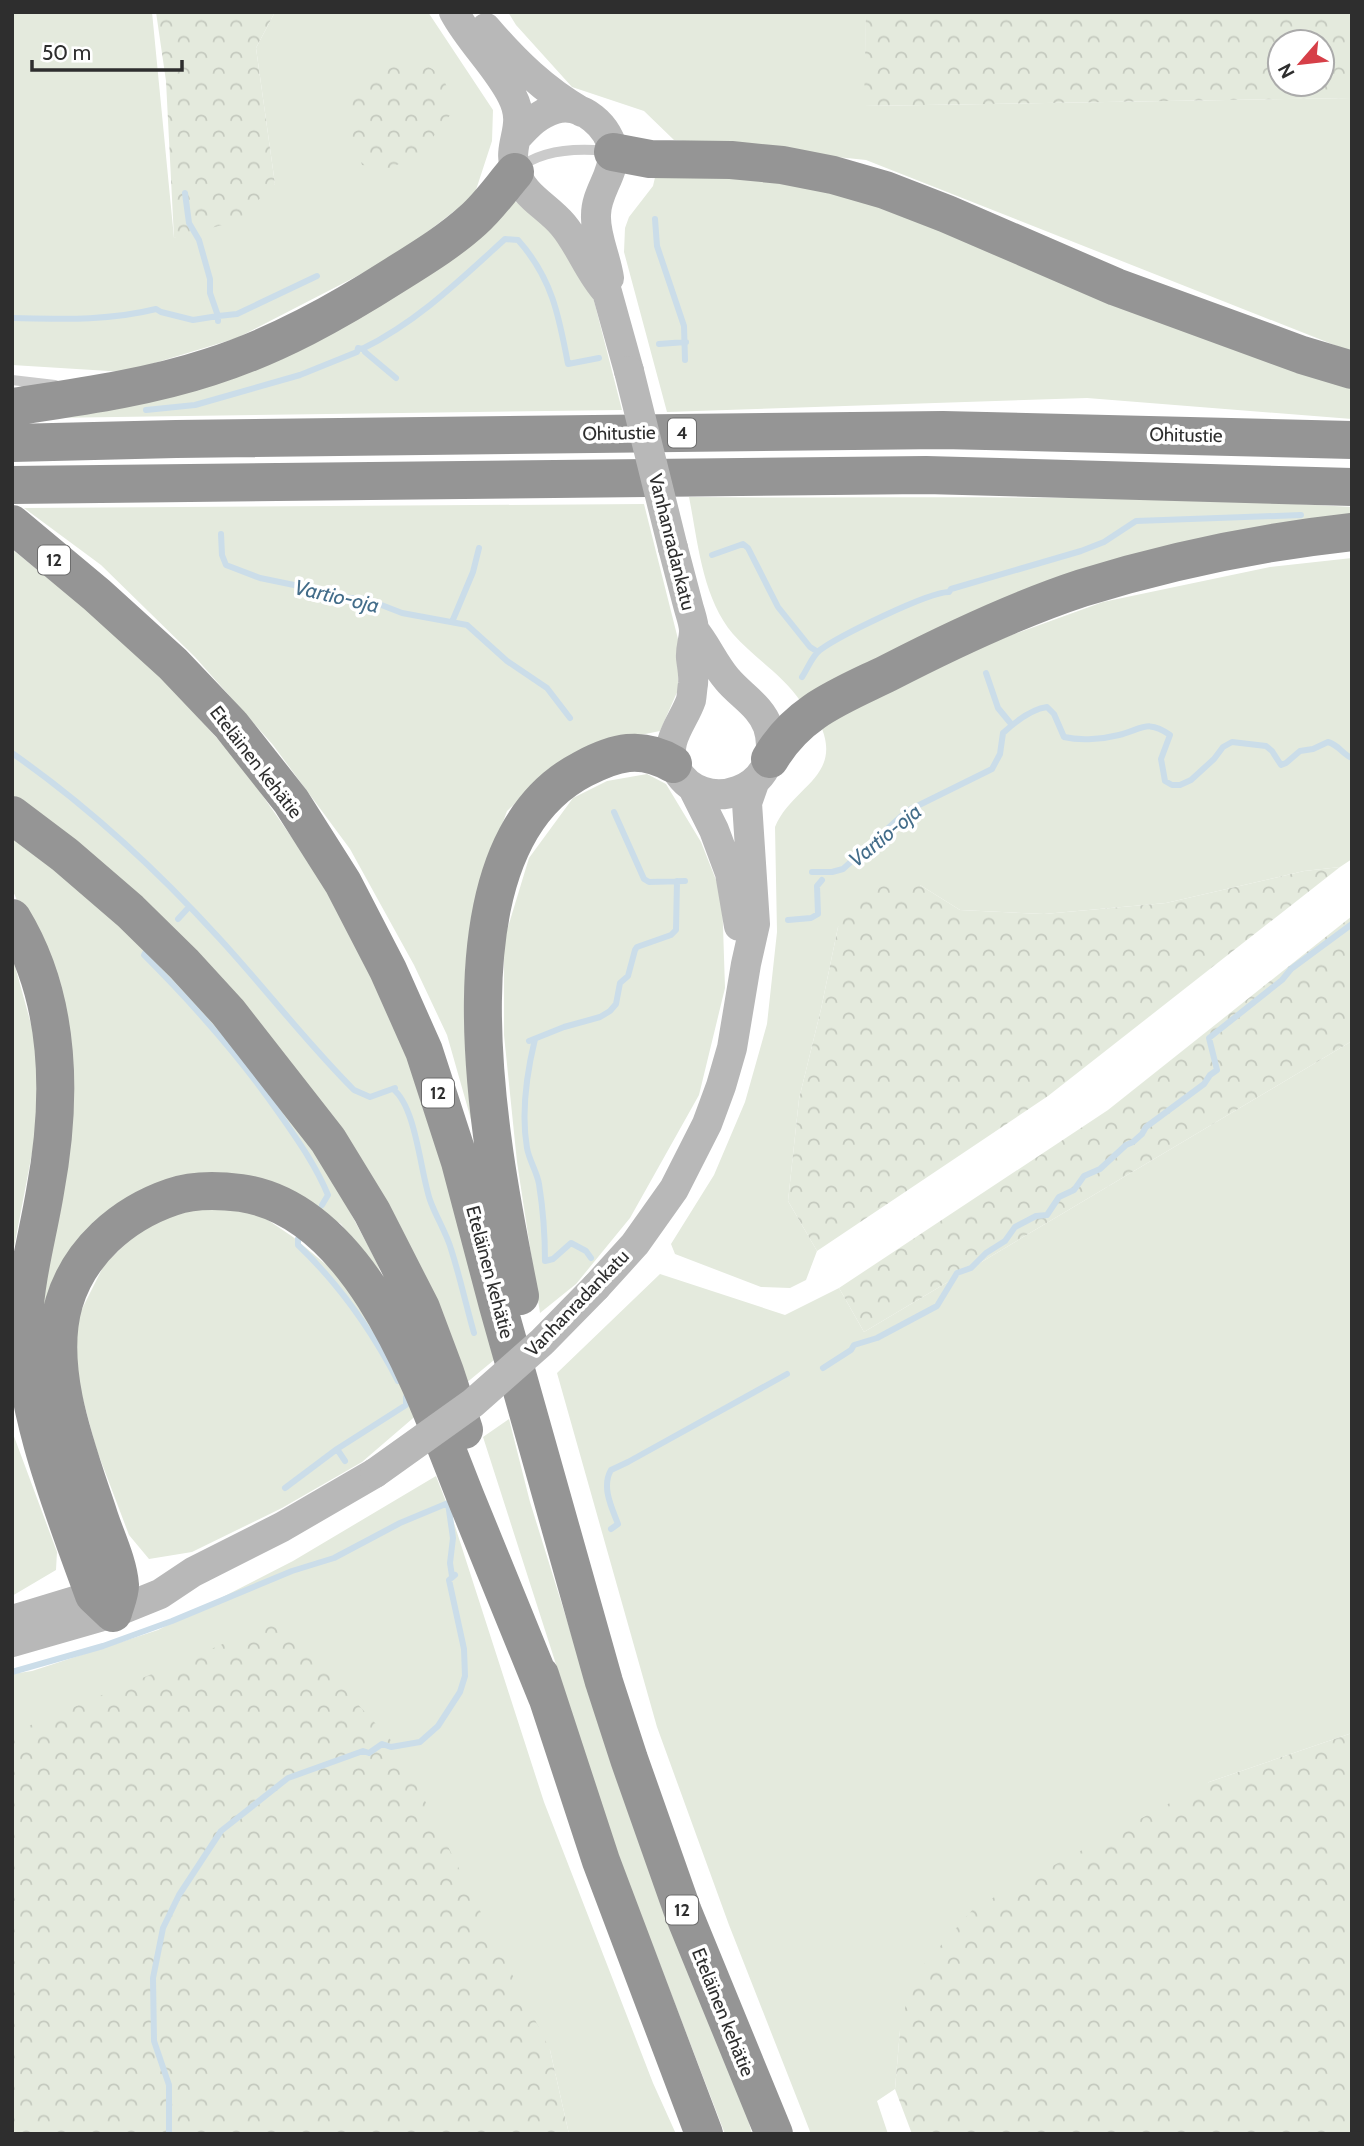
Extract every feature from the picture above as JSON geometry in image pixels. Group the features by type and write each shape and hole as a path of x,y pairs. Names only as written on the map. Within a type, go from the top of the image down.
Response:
{"highway":[{"path":"613,152 640,158 731,160 782,165 833,175 885,190 1128,291 1289,351 1352,370"},
{"path":"12,407 99,394 211,367 288,335 348,305 454,236 476,217 516,155"},
{"name":"Ohitustie","path":"12,443 943,430 1352,440"},
{"path":"12,485 926,475 1352,487"},
{"name":"Eteläinen kehätie","path":"12,524 97,595 173,664 230,725 290,801 343,883 388,970 424,1051 460,1162 604,1682 683,1913 774,2134"},
{"path":"762,771 782,738 817,709 912,660 1031,606 1140,572 1293,539 1352,532"},
{"path":"604,1682 508,1237 487,1090 484,970 487,939 502,871 512,843 536,806 562,782 606,758 645,752 658,755 683,776"},
{"path":"12,815 65,855 130,911 228,1012 328,1140 372,1212 421,1308 445,1372 601,1861 704,2134"},
{"path":"12,918 29,951 44,997 54,1044 56,1091 53,1136 24,1318 26,1365 35,1414 109,1599"},
{"path":"109,1599 88,1483 59,1371 58,1332 71,1283 88,1256 123,1221 156,1203 179,1195 218,1190 248,1194 282,1204 308,1222 335,1246 374,1296 414,1367 547,1697"}],"street":[{"path":"454,12 512,96 519,114 516,155"},
{"path":"473,12 535,80 555,97 599,124 609,137 613,152"},
{"path":"516,155 529,123 558,108 582,113"},
{"name":"Vanhanradankatu","path":"613,152 613,162 598,198 596,215 598,236 609,275 607,292 694,630 691,700 674,736 671,751 714,830 730,873 746,964"},
{"name":"Vanhanradankatu","path":"516,155 520,183 529,195 561,222 578,243 600,285 607,292"},
{"name":"Vanhanradankatu","path":"12,1619 109,1599 160,1594 192,1572 282,1527 375,1473 473,1403 542,1342 635,1244 674,1189 707,1124 732,1048 755,924 747,803 762,771 769,729 765,719 729,681 707,645 694,630"},
{"path":"683,776 711,794 730,793 762,771"},
{"name":"Vanhanradankatu","path":"12,1642 109,1599"}],"lane":[{"path":"516,155 537,158 566,150 613,152"},
{"path":"12,380 99,394"}],"green space":[{"path":"12,12 152,12 174,238 275,184 256,48 275,12 428,12 493,110 492,141 474,196 396,256 237,338 125,372 12,365"},
{"path":"156,12 275,12 256,48 275,184 237,221 174,238 166,81"},
{"path":"508,12 866,12 865,106 1352,98 1352,352 866,160 674,140 644,111 572,87 516,25"},
{"path":"866,12 1352,12 1352,98 864,106"},
{"path":"415,61 432,69 442,78 454,110 419,155 390,168 362,165 349,126 352,94 367,73 384,64"},
{"path":"657,169 839,188 1352,381 1352,419 1087,398 667,412 624,252 625,228 629,217 653,186"},
{"path":"512,199 554,230 592,293 622,410 46,418 143,397"},
{"path":"689,497 1186,500 1352,507 1352,520 1224,538 801,702 786,683 733,634 714,603 703,568"},
{"path":"644,504 678,639 678,690 660,731 596,744 555,766 507,811 480,886 484,1165 447,1035 414,965 350,849 273,745 195,657 101,565 24,508"},
{"path":"12,549 142,655 242,766 327,888 385,997 426,1101 494,1360 465,1384 402,1234 12,797"},
{"path":"1352,558 1352,859 1340,867 1304,871 1166,903 1044,914 960,910 920,885 838,927 799,1099 788,1201 817,1251 806,1280 790,1288 761,1287 675,1254 671,1244 714,1175 745,1102 767,1024 777,932 775,827 783,813 821,769 826,742 820,724 970,650 1103,602 1270,567"},
{"path":"647,774 666,784 701,842 722,895 725,988 699,1095 630,1218 576,1284 540,1313 517,1162 504,1035 504,940 529,858 573,798 607,781"},
{"path":"12,832 71,876 212,1015 324,1163 376,1261 387,1288 341,1224 274,1185 126,1201 35,1362 47,967 12,889"},
{"path":"1340,867 1048,1096 817,1251 788,1201 799,1099 838,927 870,880 920,885 960,910 1044,914 1166,903 1304,871"},
{"path":"1352,916 1352,1041 864,1332 839,1288 1108,1110"},
{"path":"12,955 37,1046 37,1127 12,1258"},
{"path":"1352,1041 1352,1733 1209,1782 900,2030 895,2089 877,2101 888,2134 811,2134 729,1925 657,1727 557,1373 660,1274 785,1315 839,1288 864,1332"},
{"path":"200,1206 256,1212 293,1237 329,1267 370,1315 419,1413 362,1462 282,1508 192,1552 149,1559 129,1535 96,1448 76,1373 75,1323 104,1265 145,1225"},
{"path":"509,1419 530,1502 583,1672 743,2101 752,2134 725,2134 614,1845 483,1437"},
{"path":"12,1431 57,1552 56,1570 12,1596"},
{"path":"436,1476 453,1520 544,1802 653,2083 676,2134 569,2134 550,2050 12,1733 12,1674 32,1671 158,1630 293,1561"},
{"path":"280,1620 399,1749 550,2050 569,2134 12,2134 12,1733"},
{"path":"1352,1733 1352,2134 912,2134 895,2089 900,2030 912,1978 974,1908 1209,1782"}],"waterway":[{"path":"185,193 189,223 199,240 210,279 210,293 218,316 237,314 317,276"},
{"path":"655,219 657,246 684,326 685,360"},
{"path":"146,410 195,405 300,375 357,352 358,348 362,349 382,338 420,313 505,239 518,240 539,269 557,314 568,364 599,358"},
{"name":"Vartio-oja","path":"12,318 103,317 156,309 193,320 218,316 218,321"},
{"path":"659,344 686,342"},
{"path":"365,352 396,378"},
{"path":"802,677 820,650 884,616 951,589 1081,551 1104,542 1136,521 1301,515"},
{"name":"Vartio-oja","path":"221,534 222,555 226,565 260,578 337,597 366,599 402,613 467,625 507,661 547,688 570,718"},
{"path":"712,555 743,544 748,548 778,607 810,647 818,652"},
{"path":"452,622 473,572 479,548"},
{"path":"986,673 998,708 1012,725"},
{"name":"Vartio-oja","path":"812,872 843,869 907,811 992,769 1000,754 1003,733 1041,708 1047,707 1054,714 1064,737 1106,738 1150,726 1162,730 1170,735 1161,759 1165,781 1172,785 1191,780 1223,747 1232,742 1266,746 1281,765 1300,751 1328,742 1352,758"},
{"path":"12,753 95,817 171,888 354,1090 370,1097 395,1088"},
{"name":"Vartio-oja","path":"614,812 644,879 649,882 685,881"},
{"path":"788,920 811,918 818,914 817,886 822,880"},
{"path":"529,1041 600,1017 610,1011 616,1004 620,983 628,976 637,947 671,935 676,930 677,881"},
{"path":"178,919 189,907"},
{"path":"823,1368 851,1350 854,1345 877,1338 937,1306 957,1273 971,1268 986,1253 1005,1241 1015,1227 1036,1216 1047,1215 1059,1197 1074,1190 1084,1176 1100,1169 1142,1134 1146,1127 1204,1084 1217,1070 1209,1038 1282,980 1291,969 1352,924"},
{"path":"145,953 266,1094 307,1154 323,1184 328,1195 322,1205"},
{"path":"535,1039 527,1079 525,1121 527,1148 540,1193 545,1261 553,1259 571,1243 586,1251 591,1258"},
{"path":"393,1089 401,1098 412,1124 426,1187 451,1249 474,1333"},
{"path":"298,1239 298,1245 354,1309 398,1381"},
{"path":"611,1529 618,1524 607,1490 611,1470 787,1374"},
{"path":"285,1488 337,1449 406,1405 406,1397"},
{"path":"337,1449 345,1461"},
{"path":"12,1672 103,1646 172,1621 292,1571 334,1558 400,1523 448,1503 453,1538 450,1563 452,1576"},
{"path":"169,2134 169,2085 154,2041 153,1978 163,1928 179,1895 221,1831 288,1778 363,1751 369,1753 382,1744 391,1747 420,1742 438,1726 460,1692 465,1676 464,1649 449,1580 455,1575"}]}
